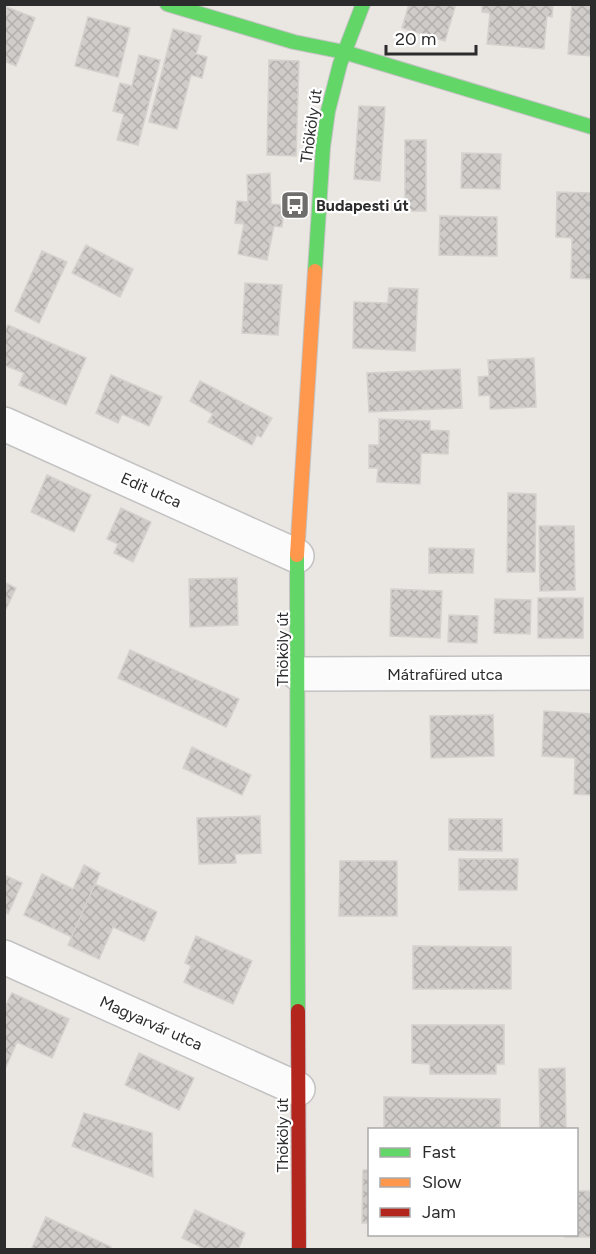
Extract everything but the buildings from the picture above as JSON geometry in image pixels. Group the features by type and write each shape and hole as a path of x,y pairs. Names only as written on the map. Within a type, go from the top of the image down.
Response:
{"street":[{"path":"167,4 294,42 344,52 591,127"},
{"name":"Thököly út","path":"299,1250 297,556 322,147 332,92 344,52 363,4"},
{"name":"Edit utca","path":"4,424 297,556"},
{"name":"Mátrafüred utca","path":"298,674 591,674"},
{"name":"Magyarvár utca","path":"4,957 298,1089"}],"traffic: fast":[{"path":"167,4 294,42 344,52 592,127"},
{"path":"315,271 323,147 328,111 340,64 363,4"},
{"path":"297,555 298,1011"}],"traffic: slow":[{"path":"297,555 315,271"}],"traffic: jam":[{"path":"298,1011 299,1250"}],"place":[{"name":"Budapesti út","path":"295,205"}]}
